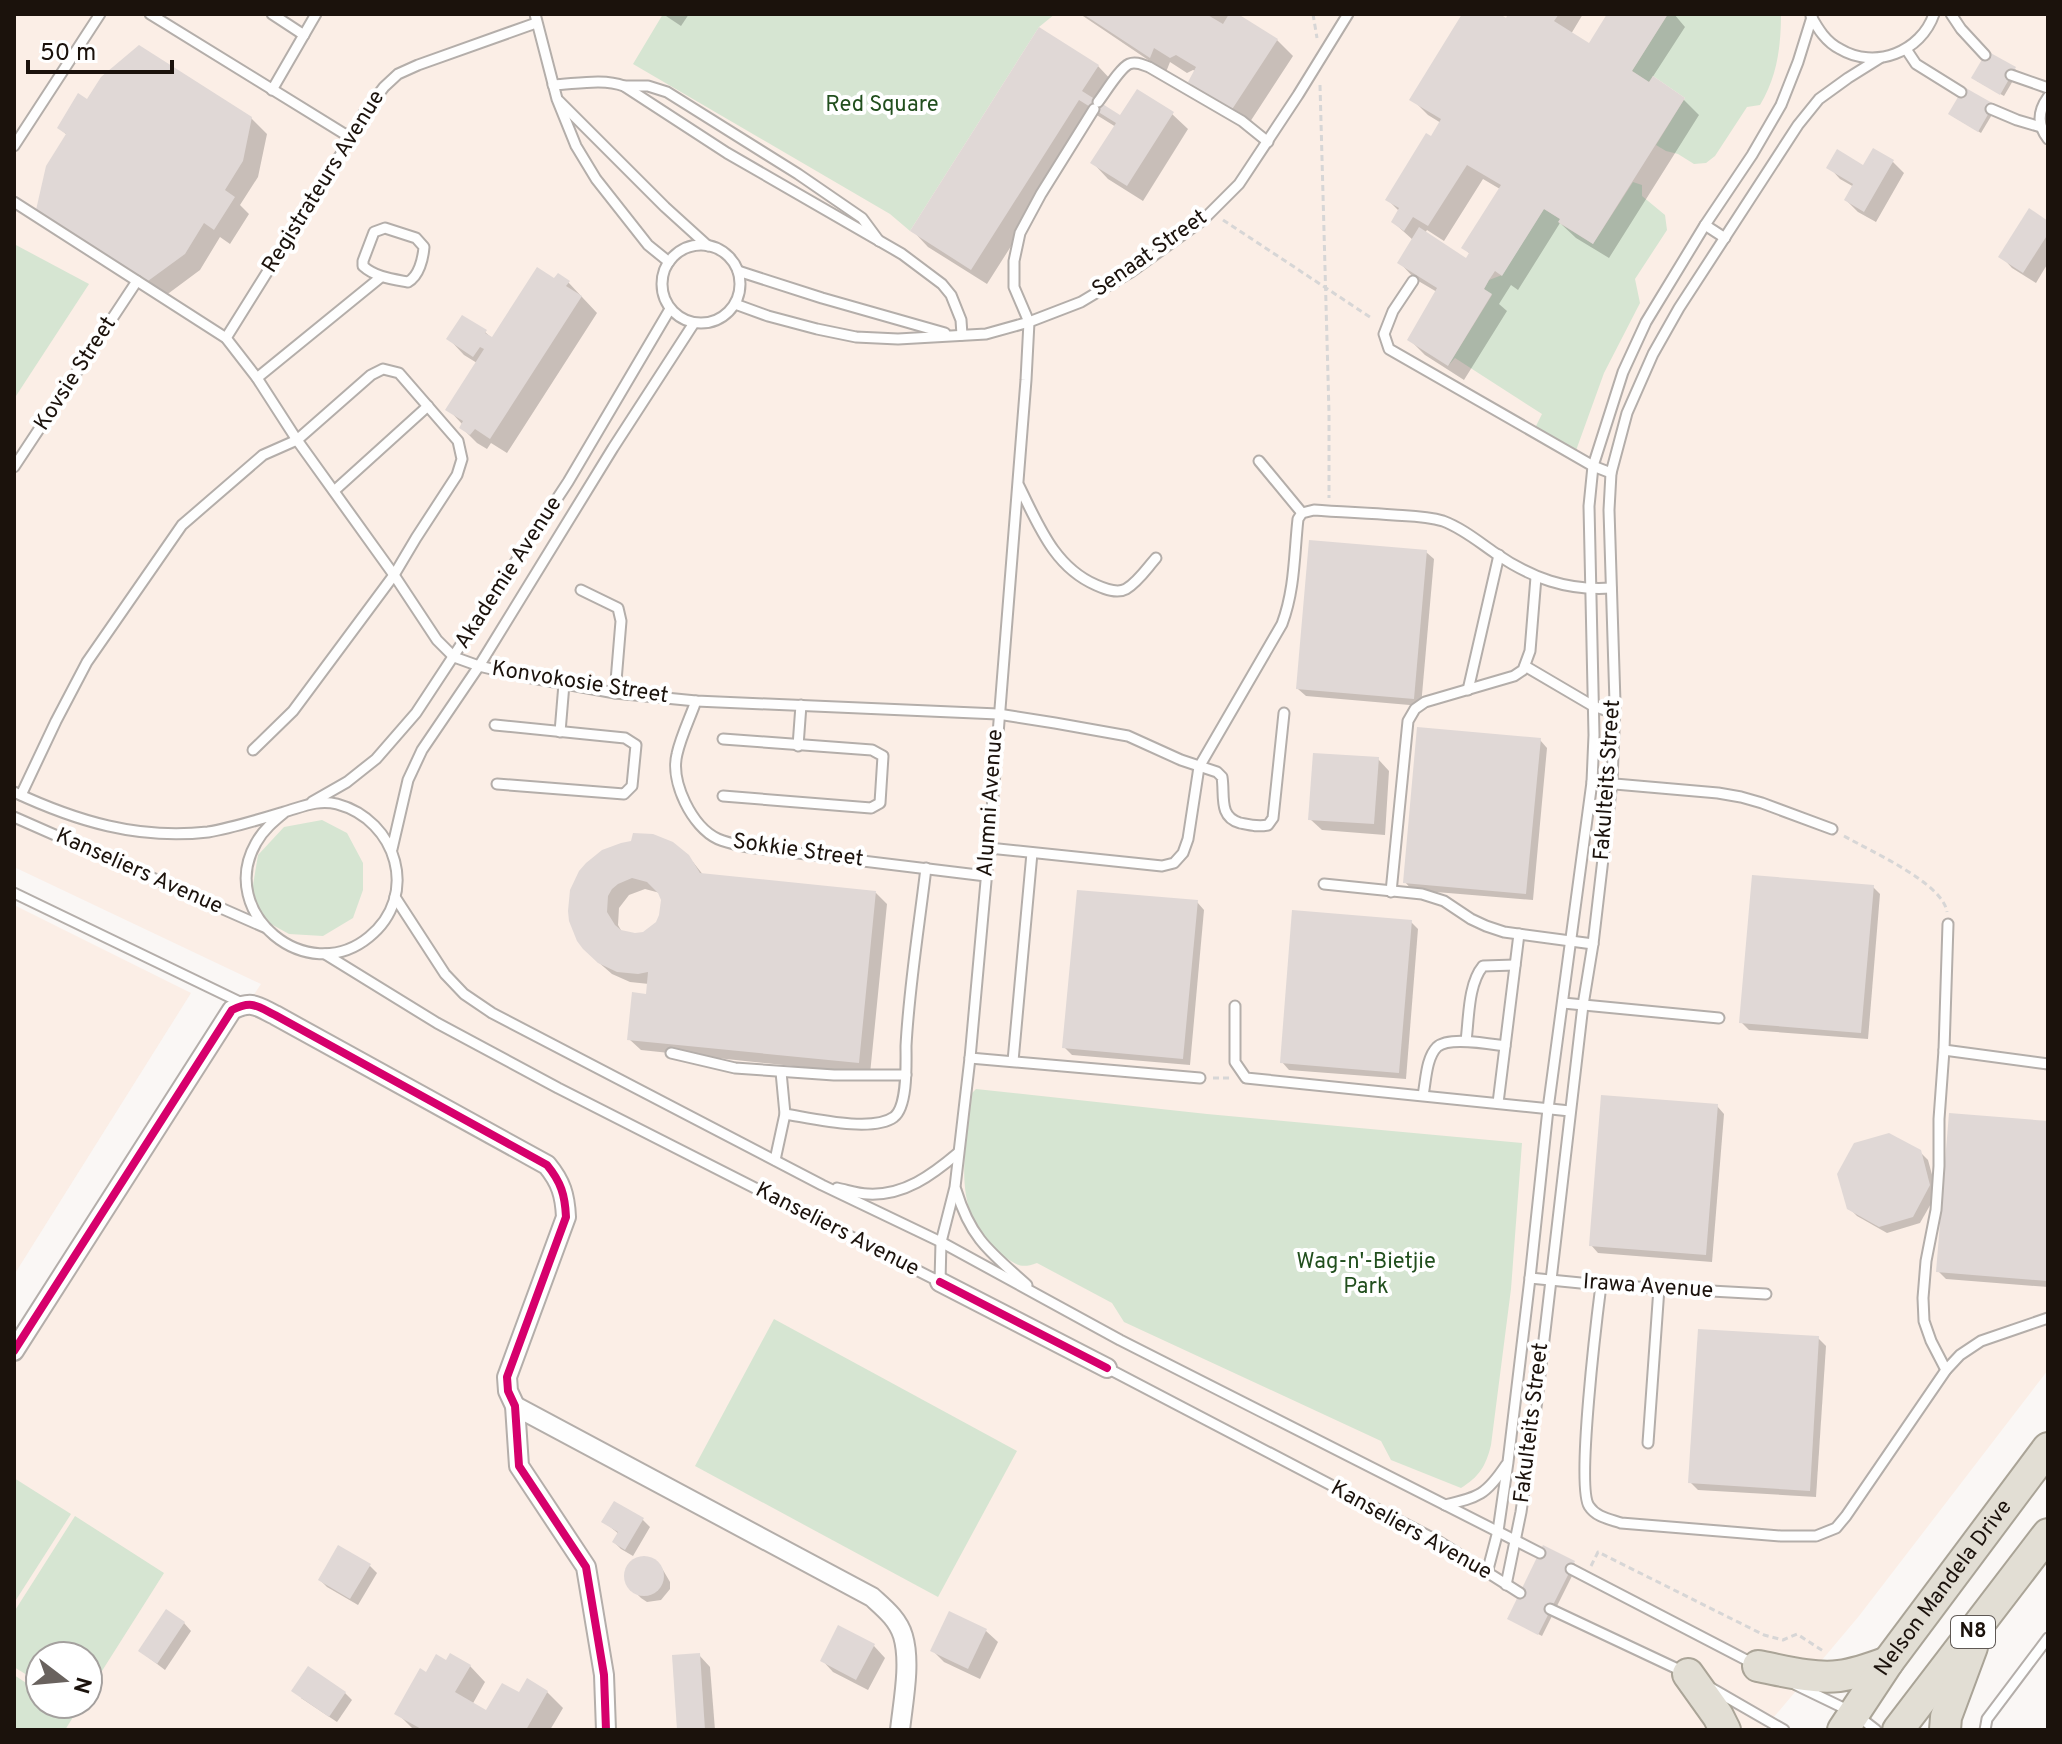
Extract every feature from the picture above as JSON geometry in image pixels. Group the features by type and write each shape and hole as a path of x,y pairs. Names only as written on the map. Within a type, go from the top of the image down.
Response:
{"highway":[{"name":"Nelson Mandela Drive","path":"1858,1724 1888,1662 2048,1448"},
{"name":"N8","path":"1898,1730 2048,1534"},
{"path":"1945,1730 1946,1717 1983,1619"},
{"path":"1758,1666 1836,1677 1888,1662"},
{"path":"1688,1674 1725,1730"}],"street":[{"path":"14,1351 232,1010 244,1004 257,1006 275,1015 547,1165 558,1178 565,1197 566,1217 507,1377 508,1391 515,1406 519,1466 586,1567 604,1675 606,1730"},
{"name":"Kanseliers Avenue","path":"940,1282 1107,1368"},
{"path":"515,1406 872,1597 891,1615 903,1635 906,1666 900,1730"}],"lane":[{"path":"14,146 100,14"},
{"path":"150,14 351,138"},
{"path":"272,14 304,35"},
{"path":"272,90 316,14"},
{"name":"Senaat Street","path":"735,304 768,316 856,337 898,339 986,334 1081,302 1203,220 1239,184 1348,14"},
{"name":"Fakulteits Street","path":"1506,1585 1516,1541 1537,1400 1612,782 1614,713 1609,510 1611,473 1627,413 1653,354 1679,308 1798,125 1819,99 1848,78 1880,58 1906,49 1920,38 1934,14"},
{"path":"1951,14 1985,55"},
{"name":"Fakulteits Street","path":"1811,16 1823,36 1839,49 1859,57 1880,58"},
{"name":"Fakulteits Street","path":"1487,1573 1498,1531 1508,1462 1548,1109 1592,782 1594,735 1589,506 1593,466 1623,372 1640,335 1781,105 1811,16"},
{"name":"Senaat Street","path":"536,18 557,99 576,146 596,179 648,245 669,262"},
{"name":"Registrateurs Avenue","path":"226,338 364,113 384,87 398,74 536,18"},
{"path":"1906,49 1916,64 1961,92"},
{"path":"1029,322 1014,287 1014,261 1020,233 1096,105 1129,64 1139,63 1149,67 1242,121 1268,142"},
{"path":"2011,75 2048,88"},
{"path":"553,85 601,82 624,86 727,153 902,254 942,284 951,295 961,320 957,335"},
{"path":"624,86 648,86 667,92 862,218 879,242"},
{"path":"2048,97 2040,113 2041,127 2048,139"},
{"name":"Senaat Street","path":"557,99 708,246 727,254 738,271 957,335"},
{"path":"1991,109 2041,127"},
{"name":"Konvokosie Street","path":"14,202 226,338 257,378 437,640 454,657 479,666 615,693 696,701 998,714 1128,736 1199,767"},
{"path":"1705,225 1725,238"},
{"path":"257,378 381,277 411,281 424,251 422,242 385,228 374,232 363,266 381,277"},
{"path":"708,246 682,250 669,262 662,286 670,309 685,321 706,323 718,320 735,304 739,294 738,271"},
{"name":"Kovsie Street","path":"14,467 137,281"},
{"path":"1413,281 1393,311 1384,334 1389,349 1593,466 1611,473"},
{"name":"Akademie Avenue","path":"309,804 347,782 376,759 416,713 568,482 670,309"},
{"name":"Alumni Avenue","path":"940,1282 941,1242 955,1187 970,1058 1029,322"},
{"name":"Akademie Avenue","path":"392,849 408,780 422,750 479,666 694,323"},
{"path":"18,793 87,662 182,525 263,455 297,440 371,375 383,369 399,373 458,441 462,459 457,475 394,575 293,711 253,750"},
{"path":"334,491 428,406"},
{"path":"1259,461 1302,513"},
{"path":"1017,482 1046,539 1062,561 1083,580 1104,589 1125,589 1156,558"},
{"path":"989,848 1162,866 1174,863 1183,853 1188,839 1199,767 1282,624 1292,593 1298,519 1302,513 1314,510 1442,521 1464,531 1536,577 1564,586 1611,588"},
{"path":"1468,690 1499,555"},
{"path":"1391,892 1408,721 1415,709 1425,702 1514,676 1523,670 1530,651 1536,577"},
{"path":"581,590 618,608 621,621 615,693"},
{"path":"1525,666 1593,706 1614,713"},
{"path":"560,732 564,684"},
{"name":"Sokkie Street","path":"696,701 676,757 678,783 686,805 699,825 717,839 748,847 986,876"},
{"path":"798,746 801,705"},
{"path":"1199,767 1217,772 1222,777 1225,810 1230,820 1256,827 1268,825 1273,818 1284,713"},
{"path":"495,725 625,738 636,745 632,786 624,794 497,784"},
{"path":"723,739 872,750 883,756 880,803 871,808 723,796"},
{"path":"1592,782 1741,797 1832,829"},
{"name":"Kanseliers Avenue","path":"18,793 86,821 136,831 174,833 209,831 309,804 334,803 358,812 378,827 392,849"},
{"name":"Kanseliers Avenue","path":"264,927 253,908 247,887 248,865 255,844 268,826 285,812"},
{"name":"Kanseliers Avenue","path":"14,817 264,927 281,942 303,952 325,954 437,1023 504,1059 940,1282"},
{"path":"325,954 349,949 370,937 386,919 395,897 397,872 392,849"},
{"path":"1013,1061 1032,853"},
{"path":"785,1114 876,1124 894,1117 900,1110 926,868"},
{"path":"1324,884 1433,897 1486,926 1504,932 1593,944"},
{"path":"14,893 244,1004"},
{"name":"Kanseliers Avenue","path":"395,897 445,974 464,994 492,1013 1540,1553"},
{"path":"1946,1370 1924,1321 1923,1298 1938,1181 1948,924"},
{"path":"1498,1103 1519,934"},
{"path":"1466,1041 1472,984 1477,972 1483,966 1515,965"},
{"path":"1563,1003 1719,1018"},
{"path":"1235,1006 1235,1062 1246,1078 1570,1111"},
{"path":"1423,1095 1428,1067 1439,1045 1466,1041 1505,1046"},
{"path":"1944,1050 2048,1064"},
{"path":"671,1053 735,1068 834,1075 906,1075"},
{"path":"970,1058 1200,1078"},
{"path":"775,1160 785,1114 781,1072"},
{"path":"822,1185 882,1194 923,1180 958,1153"},
{"path":"955,1187 962,1211 974,1234 1041,1298"},
{"name":"Irawa Avenue","path":"1530,1278 1766,1294"},
{"path":"1601,1285 1586,1435 1587,1505 1598,1516 1621,1523 1781,1536 1816,1536 1836,1528 1946,1370 1960,1355 1981,1341 2048,1318"},
{"path":"1648,1443 1659,1288"},
{"name":"Kanseliers Avenue","path":"1107,1368 1438,1541 1520,1593"},
{"name":"Fakulteits Street","path":"1445,1505 1469,1501 1482,1494 1508,1462"},
{"path":"1571,1569 1758,1666 1858,1724"},
{"path":"1550,1609 1688,1674 1784,1730"},
{"path":"1985,1730 1987,1719 2048,1638"}],"path":[{"path":"1313,14 1320,59 1329,413 1328,511"},
{"path":"1211,212 1387,328"},
{"path":"1832,829 1925,881 1946,903 1948,924"},
{"path":"1200,1078 1246,1078"},
{"path":"1585,1576 1598,1552 1764,1635 1783,1640 1797,1634 1831,1656 1836,1677"}],"shaded area":[{"path":"14,14 2048,14 2048,1370 1859,1616 1763,1730 14,1730 14,1356 261,984 14,867"},
{"path":"14,905 191,993 14,1275"}],"green space":[{"name":"Red Square","path":"663,14 1055,14 1039,27 910,231 890,214 633,64"},
{"path":"1668,14 1781,14 1777,61 1766,94 1760,105 1747,107 1715,156 1706,163 1694,164 1656,145 1685,98 1653,76 1649,82 1632,71"},
{"path":"1633,182 1642,185 1642,196 1665,215 1667,230 1635,279 1640,303 1604,373 1574,456 1534,430 1542,414 1455,358 1448,366 1492,295 1484,289 1489,280 1502,275 1544,209 1560,219 1559,223 1593,244"},
{"path":"14,244 89,284 14,399"},
{"path":"322,820 347,833 363,863 363,890 353,918 323,936 289,934 260,918 252,891 258,855 284,827"},
{"name":"Wag-n'-Bietjie Park","path":"976,1089 1522,1143 1511,1289 1491,1445 1481,1470 1461,1488 1391,1460 1381,1441 1124,1322 1112,1303 1037,1263 1019,1265 1003,1256 986,1240 974,1222 967,1202 964,1160 971,1094"},
{"path":"774,1319 1017,1451 938,1597 695,1466"},
{"path":"14,1478 71,1514 14,1603"},
{"path":"75,1516 164,1573 104,1668 104,1640 24,1640 24,1673 14,1667 14,1612"},
{"path":"14,1675 24,1682 24,1720 71,1720 65,1730 14,1730"}],"building":[{"path":"1083,14 1206,14 1223,24 1229,14 1238,14 1278,39 1231,111 1188,82 1196,67 1176,55 1170,58 1154,48 1150,58"},
{"path":"1462,14 1500,14 1506,18 1508,14 1559,14 1554,21 1589,43 1607,14 1668,14 1632,71 1649,82 1653,76 1685,98 1593,244 1558,222 1560,219 1544,209 1502,276 1495,271 1489,280 1484,289 1492,294 1448,366 1407,340 1437,288 1397,263 1419,227 1466,258 1469,253 1461,248 1501,185 1467,165 1428,226 1413,217 1404,231 1391,222 1399,208 1385,200 1426,133 1431,136 1441,119 1409,100"},
{"path":"1039,27 1099,65 1082,91 1120,115 1137,89 1174,112 1127,186 1090,163 1116,123 1079,100 971,270 910,231"},
{"path":"139,45 252,117 243,161 225,190 235,197 214,230 204,223 185,254 148,281 36,210 46,166 66,134 57,128 78,93 87,99 101,77"},
{"path":"1987,51 2016,67 2000,95 1971,78"},
{"path":"1964,87 1994,104 1978,132 1948,114"},
{"path":"1873,148 1894,160 1864,212 1844,200 1853,184 1826,168 1837,149 1863,165"},
{"path":"2029,208 2048,221 2048,234 2023,273 1998,257"},
{"path":"537,267 554,278 558,273 570,281 566,286 582,296 490,439 475,429 470,435 459,428 463,421 445,410 484,349 480,347 473,357 446,339 462,315 487,330 485,333 492,337"},
{"path":"1309,540 1427,550 1414,699 1296,689"},
{"path":"1417,727 1541,738 1526,894 1403,883"},
{"path":"1313,753 1379,757 1374,824 1308,820"},
{"path":"633,833 653,834 673,842 689,855 700,873 876,891 859,1063 627,1040 632,992 646,994 648,972 617,972 598,963 577,941 568,911 570,890 586,863 602,850 631,841","holes":["632,878 647,882 661,900 656,922 643,932 621,930 607,912 608,896 618,884"]},
{"path":"1752,875 1874,885 1861,1033 1739,1023"},
{"path":"1077,890 1198,900 1183,1059 1062,1048"},
{"path":"1292,910 1412,920 1399,1073 1280,1063"},
{"path":"1601,1095 1718,1104 1706,1255 1589,1246"},
{"path":"1949,1113 2048,1121 2048,1281 1936,1272"},
{"path":"1889,1133 1921,1150 1930,1185 1913,1217 1879,1227 1847,1209 1837,1174 1854,1143"},
{"path":"1698,1329 1819,1336 1810,1491 1688,1483"},
{"path":"614,1501 644,1518 625,1550 612,1542 618,1532 601,1522"},
{"path":"338,1545 371,1564 350,1599 318,1580"},
{"path":"1543,1545 1575,1561 1538,1635 1507,1619"},
{"path":"644,1556 658,1562 664,1576 658,1590 644,1596 630,1590 624,1576 630,1562"},
{"path":"166,1609 185,1622 157,1664 138,1651"},
{"path":"949,1611 987,1629 968,1669 930,1651"},
{"path":"838,1625 875,1644 856,1680 820,1661"},
{"path":"450,1653 471,1665 455,1692 486,1710 502,1683 519,1692 527,1678 548,1691 526,1730 423,1730 394,1714 420,1668 426,1672 436,1654 446,1660"},
{"path":"700,1653 705,1730 677,1730 672,1655"},
{"path":"308,1666 346,1692 329,1717 291,1691"}],"cycle path":[{"path":"14,1351 232,1010 239,1007 254,1005 264,1009 547,1165 561,1189 566,1217 507,1377 508,1391 515,1406 519,1466 586,1567 604,1675 606,1730"},
{"path":"940,1282 1107,1368"}]}
